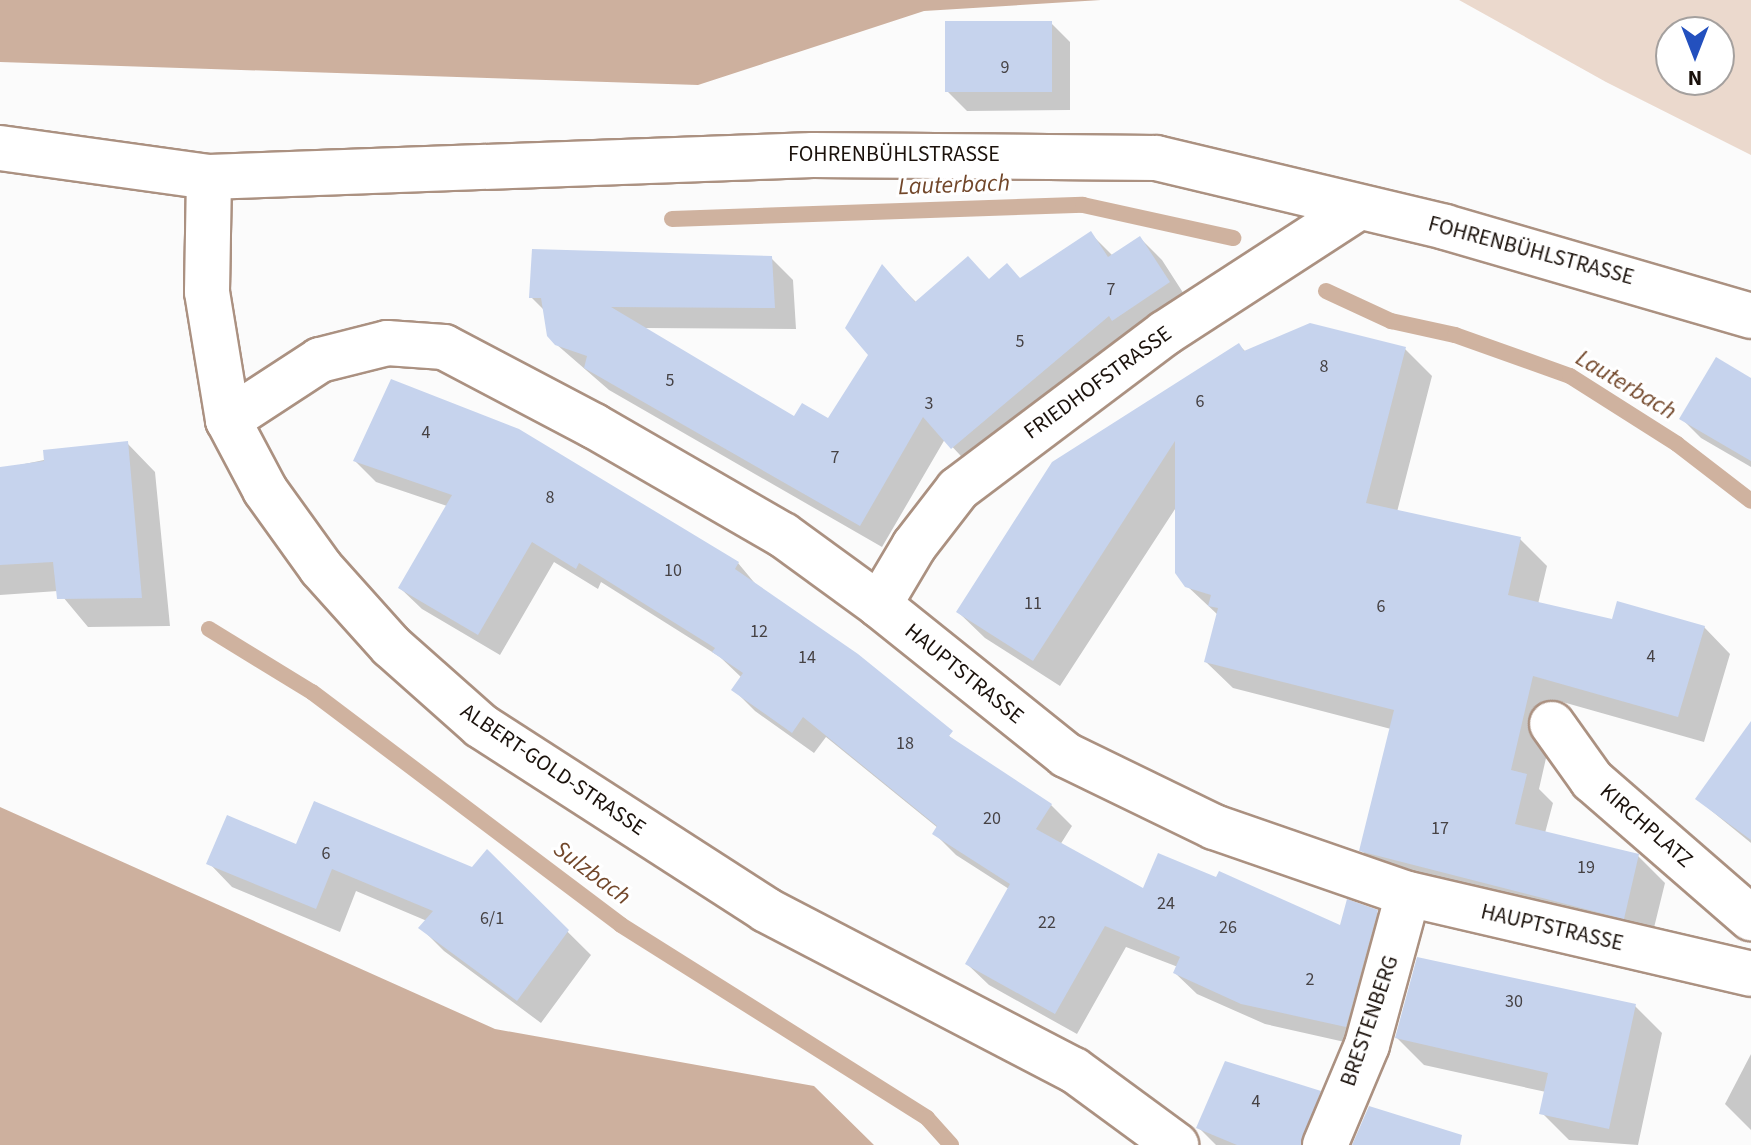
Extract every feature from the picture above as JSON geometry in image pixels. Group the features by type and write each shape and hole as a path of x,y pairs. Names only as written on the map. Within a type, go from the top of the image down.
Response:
{"street":[{"name":"FOHRENBÜHLSTRASSE","path":"0,148 209,177 797,155 1000,154 1156,158 1359,207 1751,316"},
{"name":"ALBERT-GOLD-STRASSE","path":"209,177 207,292 228,420 265,490 321,568 391,646 481,726 766,910 1074,1070 1176,1145"},
{"name":"FRIEDHOFSTRASSE","path":"879,605 914,546 958,489 1165,333 1359,207"},
{"name":"HAUPTSTRASSE","path":"228,420 320,360 387,343 444,347 594,426 783,535 879,605 1066,755 1214,827 1408,894 1751,974"},
{"name":"KIRCHPLATZ","path":"1552,724 1592,780 1751,918"},
{"name":"BRESTENBERG","path":"1325,1145 1367,1045 1408,894"}],"shaded area":[{"path":"0,0 1101,0 924,11 698,85 0,62"},
{"path":"1459,0 1751,0 1751,155 1606,82"},
{"path":"0,807 495,1029 814,1086 874,1145 0,1145"}],"building":[{"path":"945,21 1052,21 1052,92 945,92"},
{"path":"1091,231 1108,257 1140,236 1170,282 1112,321 1109,316 951,449 923,417 860,526 584,368 587,356 555,345 547,336 541,298 529,298 532,249 772,256 775,308 611,307 794,416 802,403 828,418 868,355 845,328 882,264 915,302 968,256 989,279 1007,263 1020,278"},
{"path":"1310,323 1406,347 1366,503 1521,537 1508,595 1612,619 1617,601 1705,626 1678,717 1533,676 1511,770 1527,774 1515,824 1639,854 1624,919 1359,851 1394,710 1204,662 1218,608 1208,606 1211,595 1185,587 1175,573 1175,441 1033,661 956,612 1052,462 1239,343 1244,351"},
{"path":"1716,357 1751,378 1751,461 1679,419"},
{"path":"391,379 519,429 739,562 735,569 858,654 953,731 949,736 1052,804 1036,829 1143,888 1158,853 1216,877 1219,871 1340,925 1347,899 1378,910 1346,1027 1241,1004 1173,973 1180,957 1105,926 1055,1014 965,964 1010,884 932,834 937,826 803,717 792,733 731,690 743,673 712,652 715,648 579,563 576,569 532,542 478,635 398,588 452,495 353,461"},
{"path":"128,441 142,598 57,599 53,562 0,565 0,467 44,461 43,450"},
{"path":"1751,721 1751,840 1695,799"},
{"path":"314,801 472,867 487,849 569,930 517,1001 418,928 433,911 332,869 316,909 206,864 227,815 296,844"},
{"path":"1417,957 1636,1004 1609,1129 1539,1114 1548,1073 1395,1038"},
{"path":"1225,1061 1321,1091 1301,1145 1237,1145 1196,1128"},
{"path":"1369,1106 1462,1135 1460,1145 1352,1145"}],"waterway":[{"name":"Lauterbach","path":"672,219 1083,205 1233,238"},
{"name":"Lauterbach","path":"1326,291 1391,321 1455,335 1570,376 1677,444 1751,501"},
{"name":"Sulzbach","path":"209,629 312,692 621,925 927,1118 951,1145"}]}
